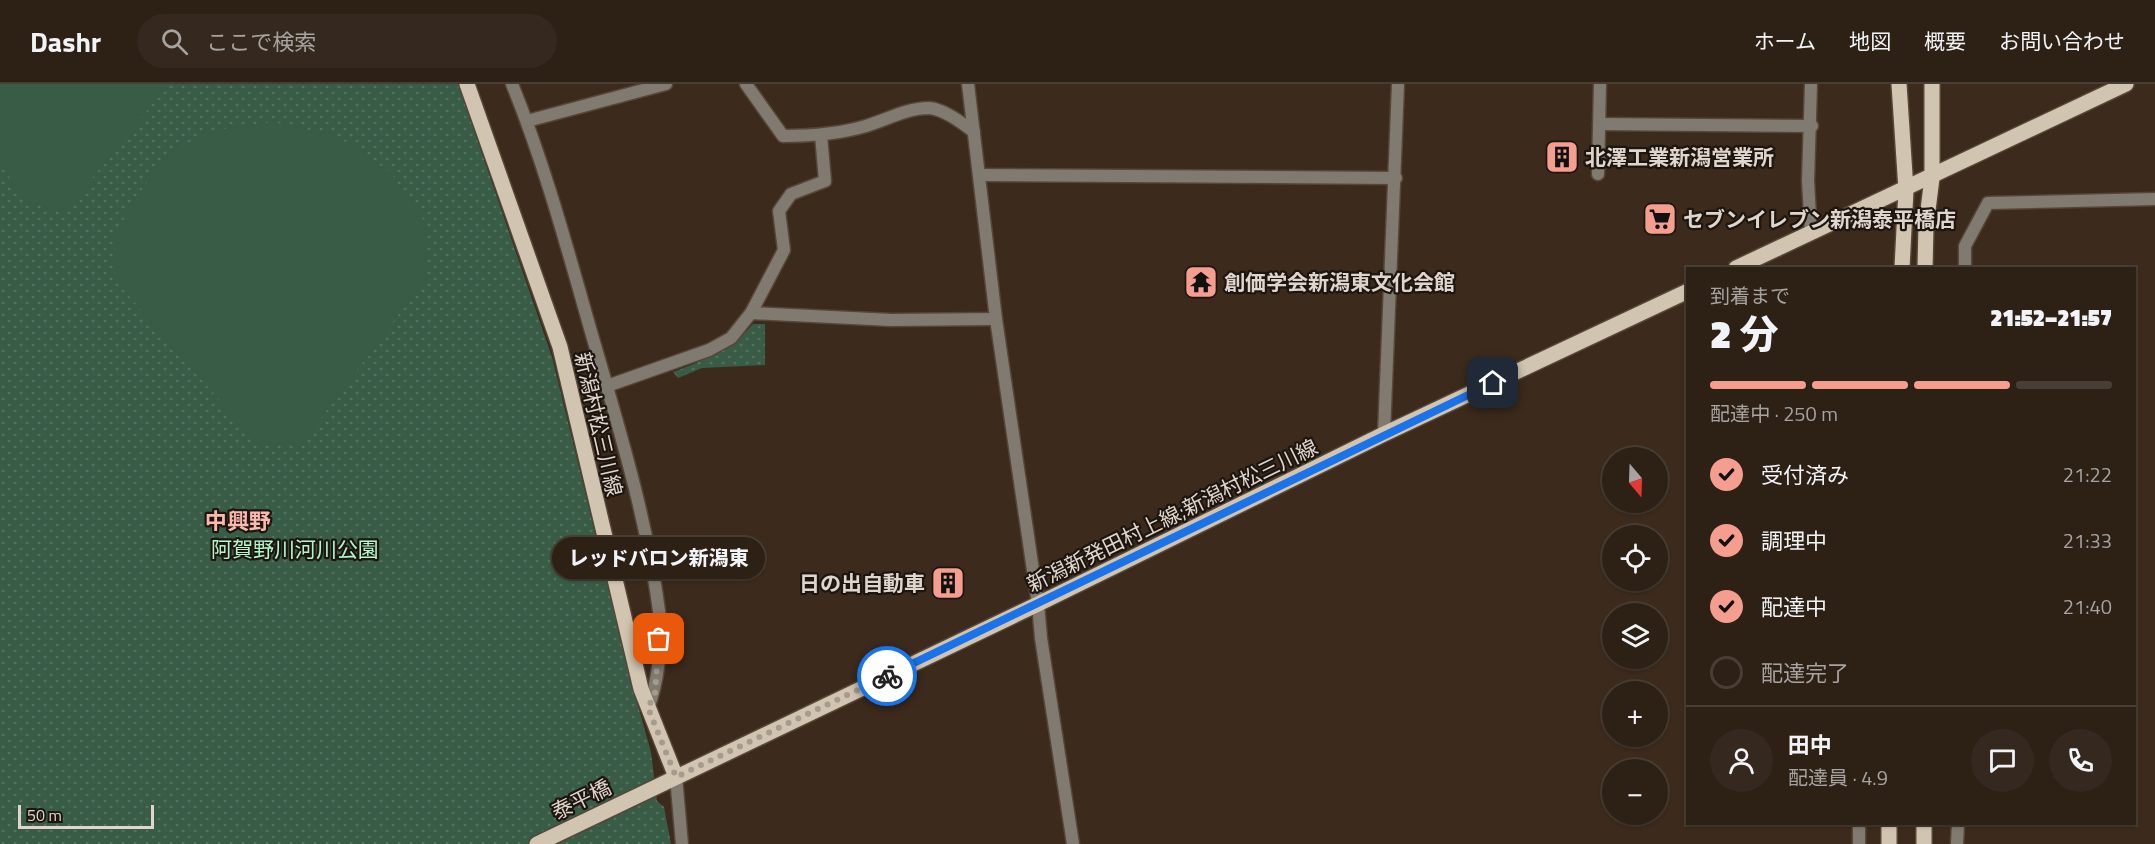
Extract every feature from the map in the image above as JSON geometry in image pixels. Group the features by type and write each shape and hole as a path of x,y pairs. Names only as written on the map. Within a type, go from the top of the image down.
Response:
{"main road":[{"name":"新潟村松三川線","path":"467,84 560,347 641,689 676,777"},
{"path":"1899,84 1906,190 1902,267"},
{"path":"1925,267 1926,226 1932,178 1932,84"},
{"path":"1738,267 1932,178 2126,84"},
{"name":"新潟新発田村上線;新潟村松三川線","path":"643,792 1038,604 1384,434 1686,292"},
{"name":"泰平橋","path":"537,844 643,792"},
{"path":"1889,825 1889,844"},
{"path":"1924,825 1924,844"}],"street":[{"path":"512,84 527,122 607,386 638,500 661,621 655,693 648,708"},
{"path":"527,122 666,84"},
{"path":"746,84 783,136 821,135 866,126 903,113 930,108 953,117 974,132"},
{"path":"968,84 996,318 1038,604 1041,639 1073,844"},
{"path":"1384,434 1398,84"},
{"path":"1598,174 1600,84"},
{"path":"1811,84 1812,126 1808,181 1811,233"},
{"path":"1599,124 1812,126"},
{"path":"607,386 709,350 730,338 751,313 784,250 779,212 791,194 825,181 821,135"},
{"path":"979,176 1396,178"},
{"path":"1965,267 1965,246 1989,203 2155,199"},
{"path":"751,313 891,320 996,318"},
{"path":"676,777 682,844"},
{"path":"1859,825 1859,844"},
{"path":"1957,844 1958,825"}],"green space":[{"name":"阿賀野川河川公園","path":"0,84 458,84 552,357 633,688 651,752 657,801 664,807 671,844 0,844"},
{"path":"0,84 169,84 64,213 23,199 0,163"},
{"path":"273,122 337,136 390,172 425,222 426,278 304,441 259,446 116,281 116,232 142,189 169,153 215,130"},
{"path":"753,324 765,324 765,365 702,368 678,378 673,372 727,347"}],"way so far":[{"path":"659,639 655,693 648,708 676,777 887,676"}],"place":[{"name":"北澤工業新潟営業所","path":"1562,157"},
{"name":"セブンイレブン新潟泰平橋店","path":"1660,219"},
{"name":"創価学会新潟東文化会館","path":"1201,282"},
{"name":"日の出自動車","path":"948,583"},
{"name":"レッドバロン新潟東","path":"659,639"}],"district":[{"name":"中興野","path":"238,521"}],"route":[{"path":"887,676 1493,383"}]}
